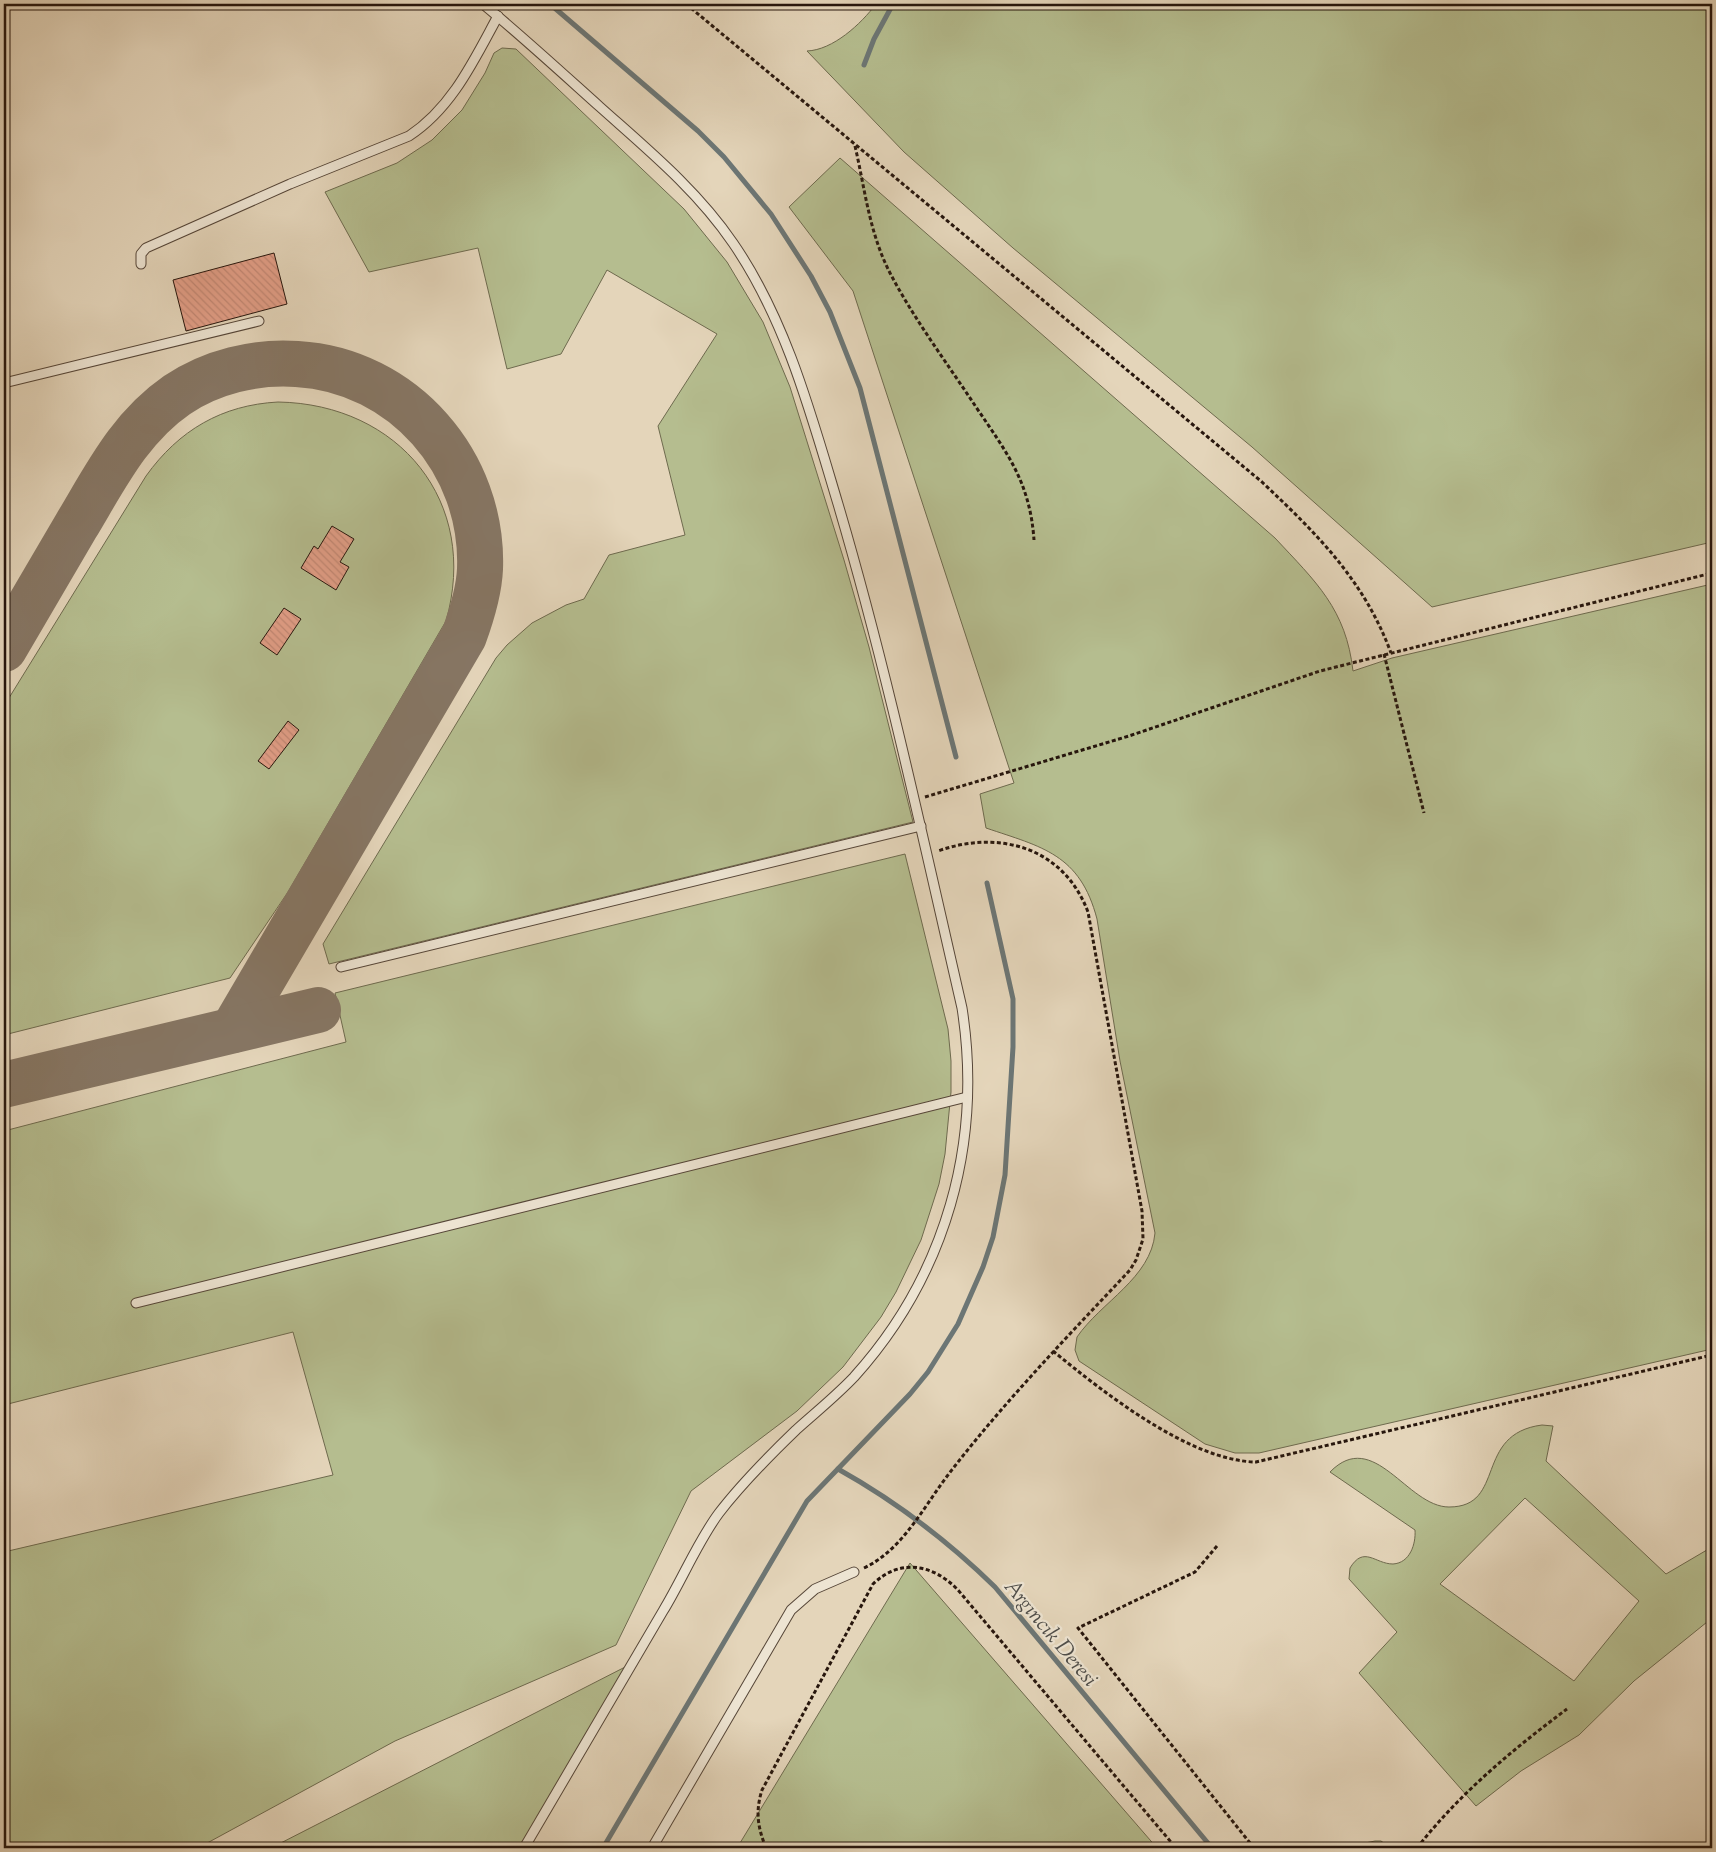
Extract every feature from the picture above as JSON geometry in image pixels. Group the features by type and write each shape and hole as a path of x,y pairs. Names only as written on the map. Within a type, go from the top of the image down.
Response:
{"lane":[{"path":"483,4 648,150 693,193 731,240 760,287 782,333 823,454 870,621 928,855 962,1008 968,1055 964,1150 954,1196 935,1250 908,1304 892,1329 854,1377 767,1459 718,1514 524,1848"},
{"path":"141,264 141,254 146,248 290,184 409,136 423,127 447,103 498,16"},
{"path":"4,383 259,321"},
{"path":"341,967 921,826"},
{"path":"136,1303 967,1097"},
{"path":"652,1848 791,1610 815,1589 854,1572"}],"path":[{"path":"686,4 1269,489 1328,548 1352,576 1374,612 1391,652"},
{"path":"855,145 870,220 882,256 900,289 1015,466 1030,502 1034,540"},
{"path":"915,800 1129,736 1320,671 1712,573"},
{"path":"1384,654 1424,813"},
{"path":"854,1572 878,1560 900,1540 951,1470 1053,1351 1130,1270 1136,1260 1143,1239 1140,1194 1119,1089 1088,912 1083,900 1068,877 1051,862 1024,848 1007,843 985,841 957,845 928,855"},
{"path":"1053,1351 1107,1393 1177,1436 1216,1456 1242,1462 1256,1462 1712,1354"},
{"path":"1217,1546 1195,1572 1078,1628 1254,1848"},
{"path":"766,1848 758,1822 759,1801 762,1790 873,1584 888,1572 908,1566 928,1569 940,1574 958,1590 1176,1848"},
{"path":"1417,1848 1448,1811 1468,1791 1534,1734 1567,1709"}],"green space":[{"path":"876,4 1712,4 1712,542 1432,607 1252,447 1013,248 904,152 807,51 827,46 846,35 863,20"},
{"path":"502,48 516,49 684,209 727,262 763,322 790,387 844,560 869,647 913,822 329,964 323,944 496,658 507,645 532,623 566,605 584,599 609,555 685,535 658,426 717,334 607,270 561,354 507,369 478,248 369,272 325,192 397,163 432,140 462,110 485,73 494,53"},
{"path":"840,158 1275,538 1316,583 1336,613 1344,630 1353,671 1392,658 1712,584 1712,1349 1259,1453 1235,1453 1205,1444 1079,1361 1075,1350 1077,1337 1087,1324 1135,1276 1151,1249 1155,1233 1120,1061 1097,919 1090,897 1080,880 1056,856 1025,841 986,828 980,794 1014,783 853,291 789,207"},
{"path":"278,402 321,407 360,420 393,441 420,468 440,500 451,537 454,578 446,621 288,892 230,978 4,1035 4,706 146,476 159,460 173,445 203,423 238,408"},
{"path":"905,854 948,1029 951,1061 951,1092 945,1154 939,1184 921,1240 896,1292 881,1317 843,1367 797,1411 691,1491 616,1645 395,1741 198,1848 4,1848 4,1552 333,1475 293,1332 4,1405 4,1131 346,1042 335,993"},
{"path":"1542,1425 1553,1426 1546,1461 1666,1574 1712,1547 1712,1618 1634,1681 1579,1735 1521,1771 1476,1806 1359,1673 1397,1632 1349,1579 1350,1568 1355,1561 1365,1557 1387,1563 1399,1563 1411,1552 1415,1530 1330,1472 1346,1461 1361,1458 1376,1463 1434,1504 1449,1507 1467,1504 1478,1495 1486,1483 1498,1455 1507,1442 1521,1431","holes":["1525,1498 1639,1601 1574,1681 1440,1584"]},
{"path":"910,1563 1157,1848 737,1848"},
{"path":"631,1664 520,1848 271,1848"},
{"path":"1381,1841 1391,1848 1360,1848 1365,1843"}],"building":[{"path":"274,253 287,304 186,331 173,280"},
{"path":"332,526 354,539 340,562 349,567 336,590 301,568 314,546 318,549"},
{"path":"284,608 301,619 277,655 260,643"},
{"path":"288,721 299,730 269,769 258,761"}],"waterway":[{"path":"550,4 698,131 724,157 771,214 811,276 830,312 860,388 956,757"},
{"path":"864,65 874,39 893,4"},
{"path":"603,1848 807,1501 910,1394 928,1372 958,1324 983,1267 993,1237 1005,1175 1013,1047 1013,999 987,883"},
{"name":"Argıncık Deresi","path":"838,1469 901,1508 921,1523 959,1553 995,1587 1212,1848"}],"taxiway":[{"path":"4,649 119,455 160,408 177,395 204,380 234,370 265,364 297,364 335,370 371,384 403,404 430,429 452,459 468,493 478,530 480,569 478,586 475,603 464,636 233,1030"},
{"path":"4,1085 318,1010"}]}
